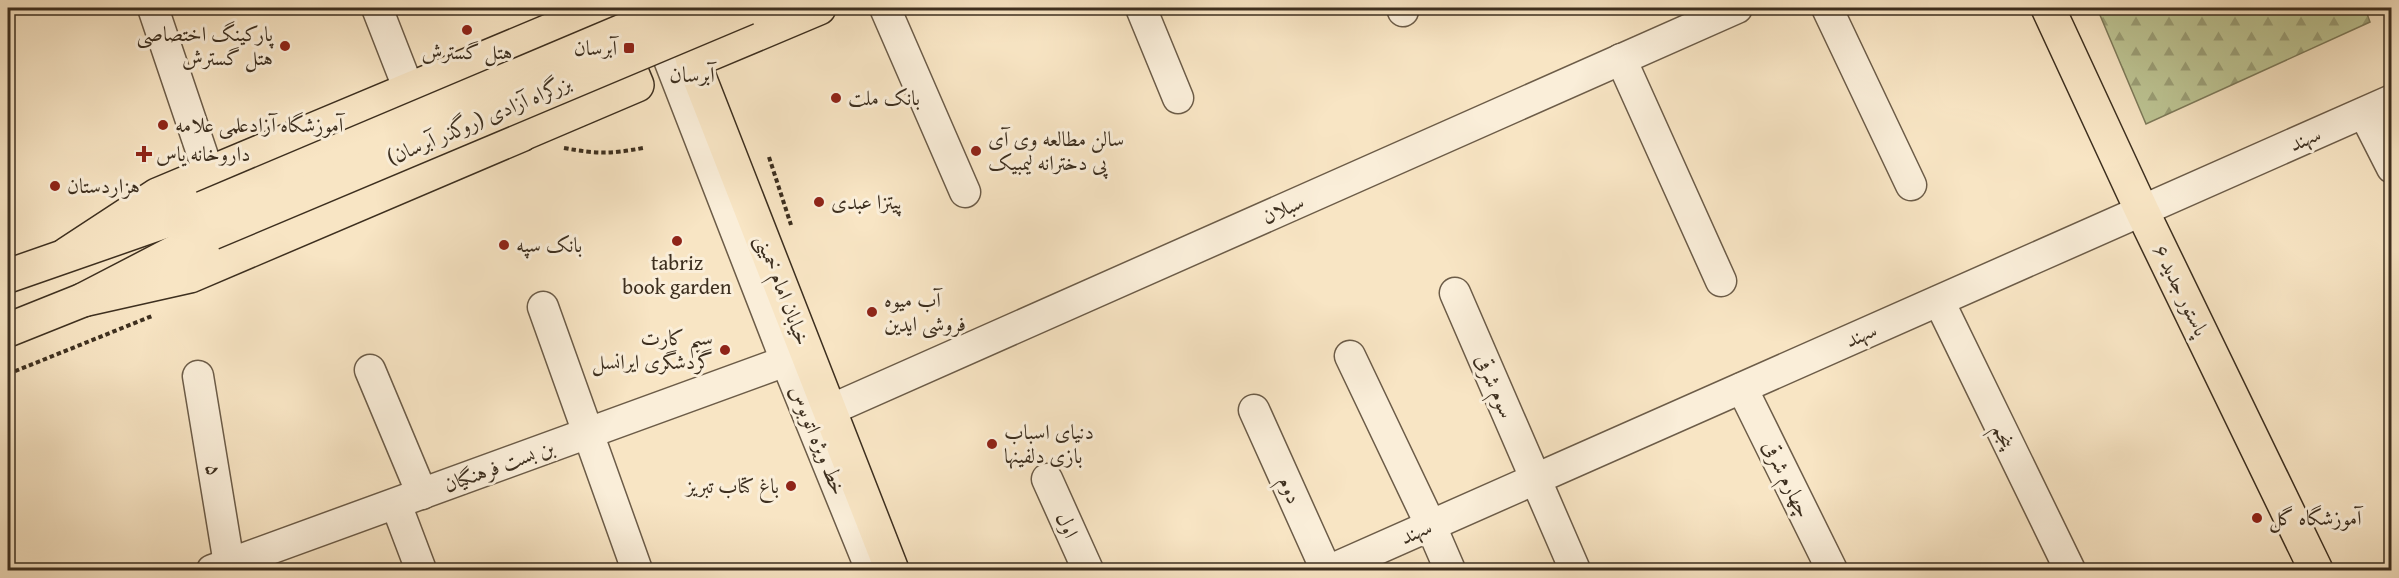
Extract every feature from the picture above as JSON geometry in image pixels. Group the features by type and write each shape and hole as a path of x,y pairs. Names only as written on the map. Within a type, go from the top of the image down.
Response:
{"main road":[{"path":"67,255 157,195 604,8 637,85 190,276 83,300"},
{"name":"خیابان امام خمینی","path":"678,8 693,61 798,360 830,410 892,570"},
{"name":"بزرگراه آزادی (روگذر آبرسان)","path":"207,221 678,8"},
{"name":"بزرگراه آزادی (روگذر آبرسان)","path":"207,221 747,8"},
{"path":"693,61 819,8"},
{"name":"پاستور جدید ۶","path":"2048,8 2142,211 2316,570"},
{"path":"495,54 512,52 521,56 527,62 537,87 541,113 537,121 521,135"},
{"path":"8,276 67,255 207,221"},
{"path":"12,334 83,300 207,221"}],"street":[{"path":"153,8 209,174"},
{"path":"377,8 409,90"},
{"name":"خط ویژه اتوبوس","path":"648,8 798,360 871,570"},
{"path":"885,8 965,192"},
{"path":"1141,8 1178,98"},
{"name":"سبلان","path":"830,410 1737,8"},
{"path":"1827,8 1911,184"},
{"path":"1621,59 1721,281"},
{"name":"سهند","path":"1328,570 2391,100"},
{"path":"2364,112 2391,168"},
{"name":"سوم شرقی","path":"1455,293 1575,570"},
{"name":"پنجم","path":"1938,301 2070,570"},
{"path":"543,307 637,570"},
{"path":"1350,356 1450,570"},
{"name":"بن بست فرهنگیان","path":"224,568 589,433 798,360"},
{"path":"370,370 409,499 421,570"},
{"name":"۵","path":"198,376 224,568"},
{"name":"چهارم شرقی","path":"1742,388 1832,570"},
{"name":"دوم","path":"1254,410 1328,570"},
{"name":"اول","path":"1047,479 1088,570"}],"green space":[{"path":"2097,8 2365,8 2370,22 2146,124"}],"place":[{"name":"هتل گسترش","path":"467,30"},
{"name":"پارکینگ اختصاصی هتل گسترش","path":"285,46"},
{"name":"آبرسان","path":"629,48"},
{"name":"بانک ملت","path":"836,98"},
{"name":"آموزشگاه آزادعلمی علامه","path":"163,125"},
{"name":"سالن مطالعه وی آی پی دخترانه لیمبیک","path":"976,151"},
{"name":"داروخانه یاس","path":"144,154"},
{"name":"هزاردستان","path":"55,186"},
{"name":"پیتزا عبدی","path":"819,202"},
{"name":"tabriz book garden","path":"677,241"},
{"name":"بانک سپه","path":"504,245"},
{"name":"آب میوه فروشی ایدین","path":"872,312"},
{"name":"سیم کارت گردشگری ایرانسل","path":"725,350"},
{"name":"دنیای اسباب بازی دلفینها","path":"992,444"},
{"name":"باغ کتاب تبریز","path":"791,486"},
{"name":"آموزشگاه گل","path":"2257,518"}],"district":[{"name":"آبرسان","path":"692,74"}]}
